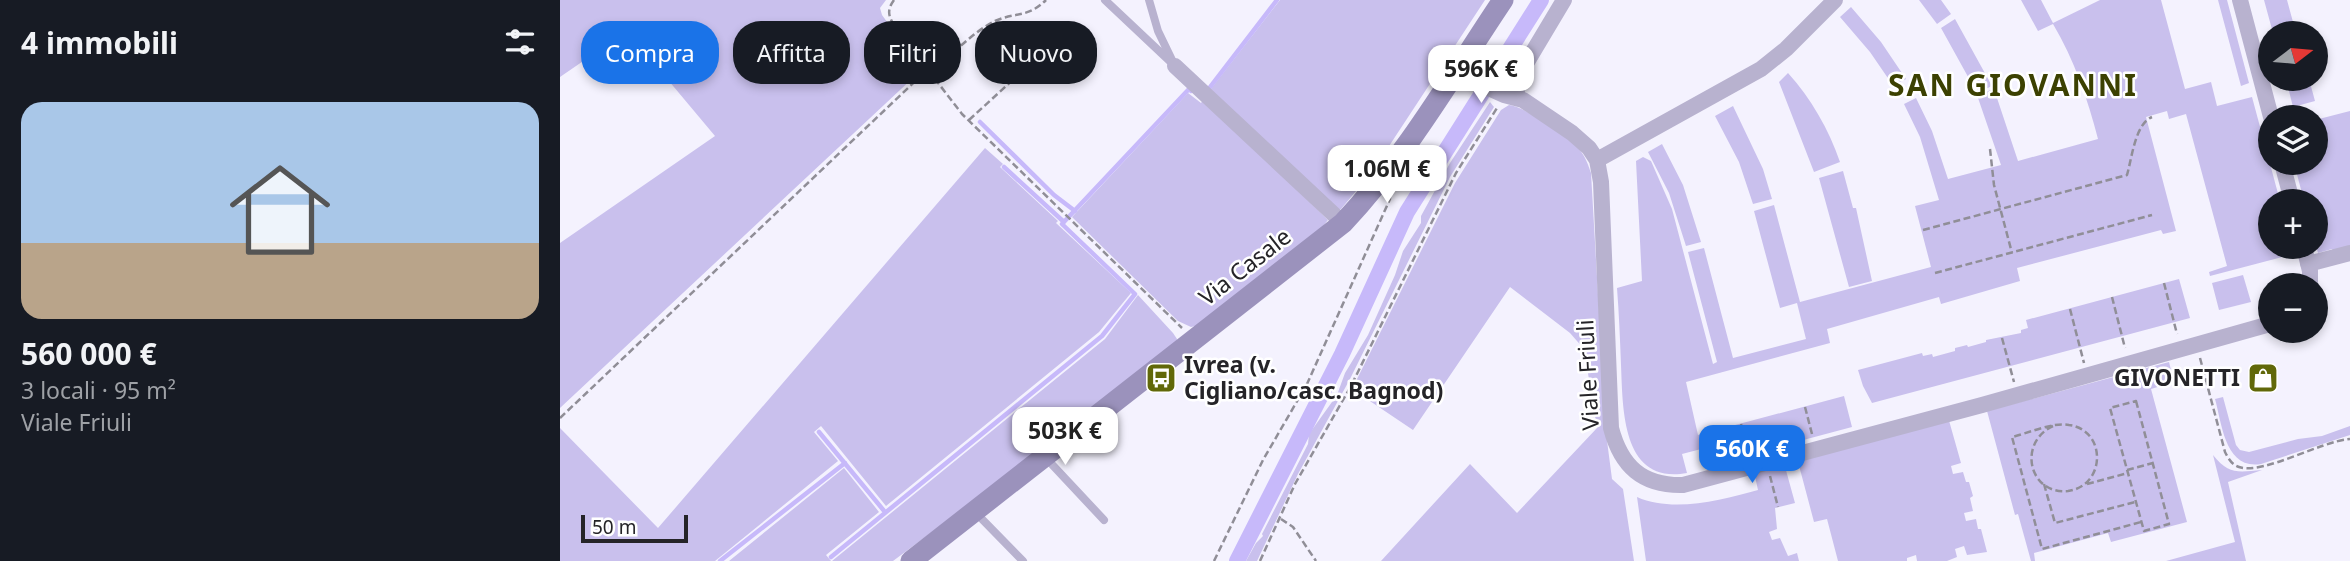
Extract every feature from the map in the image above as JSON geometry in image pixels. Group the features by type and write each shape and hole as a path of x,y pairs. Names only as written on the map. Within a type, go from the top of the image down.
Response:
{"main road":[{"name":"Via Casale","path":"911,561 1343,223 1463,77 1473,46 1503,0"}],"street":[{"path":"1508,90 1564,0"},
{"path":"1463,77 1508,90 1580,140 1597,160 1761,69 1786,49 1835,0"},
{"path":"2240,0 2268,105"},
{"path":"1473,46 1508,90"},
{"path":"1175,65 1343,223"},
{"name":"Viale Friuli","path":"1597,160 1601,182 1611,428 1616,447 1628,466 1663,485 1683,485 1816,450 2258,327"},
{"path":"2328,255 2350,253"}],"lane":[{"path":"1105,0 1175,65"},
{"path":"1149,0 1158,31 1175,65"},
{"path":"1045,457 1104,520"},
{"path":"974,511 1023,561"}],"path":[{"path":"892,21 888,15 889,6 894,0"},
{"path":"961,46 997,20 1027,14 1046,0"},
{"path":"560,418 915,84"},
{"path":"938,84 969,120 1194,341"},
{"path":"969,120 1008,84"},
{"path":"1260,561 1300,474 1351,386 1456,173 1508,90"},
{"path":"1923,230 2127,175 2137,134 2142,124 2152,117"},
{"path":"1990,149 1999,210 2012,253"},
{"path":"1214,561 1263,460 1307,384 1348,298 1390,199 1389,189 1381,179"},
{"path":"1935,273 2151,215"},
{"path":"2164,283 2229,460 2239,467 2260,467 2350,439"},
{"path":"2112,297 2129,365"},
{"path":"2070,309 2088,376"},
{"path":"2002,338 2018,396"},
{"path":"2136,401 2169,524 2144,531 2141,522 2110,408 2136,401"},
{"path":"1805,407 1816,450"},
{"path":"1741,424 1779,507"},
{"path":"2084,485 2094,473 2098,460 2093,440 2084,431 2073,425 2053,426 2012,438 2042,549 2141,522"},
{"path":"2053,426 2037,439 2031,455 2034,471 2045,484 2055,523 2136,502"},
{"path":"2045,484 2064,491 2153,463"},
{"path":"1280,518 1293,527 1316,561"}],"shaded area":[{"path":"560,0 886,0 880,8 886,21 864,21 864,84 906,84 560,408 560,243 715,136 671,84 719,84 719,21 581,21 581,63 560,77"},
{"path":"1280,0 1485,0 1372,172 1339,210 1210,90"},
{"path":"1919,0 1941,0 1951,14 1937,24"},
{"path":"2021,0 2041,0 2053,23 2100,0 2161,0 2185,89 2211,82 2217,106 2252,97 2258,119 2258,175 2273,175 2277,189 2258,189 2258,259 2275,259 2210,276 2209,272 2227,266 2186,114 2169,119 2167,111 2146,117 2176,231 2163,234 2161,230 2017,268 2020,281 1941,304 1939,297 1827,329 1830,343 1686,382 1698,435 1844,396 1852,427 1710,465 1705,448 1682,454 1687,473 1665,474 1649,467 1630,440 1625,421 1617,288 1642,281 1636,161 1643,157 1651,161 1672,209 1713,364 1717,362 1688,252 1704,248 1733,358 1806,339 1797,303 1780,308 1754,211 1774,205 1800,302 1931,267 1915,206 1939,200 1920,137 1904,104 1916,98 1932,131 1948,179 2001,165 1977,95 1994,89 2018,161 2098,139 2080,80 2061,37 2053,24 2038,31"},
{"path":"2218,0 2227,0 2249,83 2241,86"},
{"path":"2264,0 2287,0 2293,21 2270,21"},
{"path":"1851,7 1881,42 1906,79 1894,87 1870,52 1840,17"},
{"path":"1955,19 1992,86 1977,93 1941,28"},
{"path":"1788,73 1819,115 1840,162 1814,172 1779,82"},
{"path":"2289,91 2312,91 2315,101 2292,105"},
{"path":"1188,93 1201,103 1204,99 1328,220 1319,231 1203,324 1191,327 1178,321 1072,217"},
{"path":"1490,102 1494,107 1450,177 1350,379 1298,474 1257,561 1246,561 1263,536 1308,444 1309,434 1337,395 1345,373 1368,335 1403,251 1421,223 1421,216 1450,163"},
{"path":"1509,105 1535,116 1566,137 1581,152 1591,173 1606,433 1612,479 1623,489 1634,561 1381,561 1470,464 1517,513 1597,428 1584,349 1570,333 1510,287 1413,430 1352,389 1455,183 1501,110"},
{"path":"1733,106 1763,169 1772,199 1753,204 1739,162 1715,116"},
{"path":"2350,111 2350,248 2334,253 2332,249 2328,250 2328,189 2301,189 2297,175 2328,175 2328,117"},
{"path":"1662,144 1683,185 1701,242 1686,246 1669,193 1648,152"},
{"path":"985,148 1003,164 1000,167 1058,221 1056,223 1131,293 1099,332 886,506 821,426 814,432 838,461 715,561 560,561 560,428 658,528"},
{"path":"1843,171 1853,208 1856,208 1872,281 1849,287 1819,178"},
{"path":"2243,275 2251,302 2219,310 2212,283"},
{"path":"2179,279 2190,318 1872,403 1858,370 1922,353 1923,356 1932,354 1933,357 1955,351 1955,348 2021,333 2021,330 2028,328 2026,320"},
{"path":"1138,295 1173,333 1177,346 893,561 832,561 1105,339"},
{"path":"2169,362 2174,382 2151,389 2187,522 2111,542 2108,533 2034,553 2035,561 2031,561 2018,514 2015,515 1987,411"},
{"path":"2223,397 2236,445 2240,450 2249,452 2298,439 2322,436 2350,426 2350,435 2261,464 2249,464 2232,453 2227,443 2215,399"},
{"path":"1948,417 1961,463 1951,466 1953,474 1963,472 1973,496 1970,498 1973,511 1964,513 1966,521 1976,519 1987,552 1967,555 1964,546 1955,549 1957,557 1947,561 1917,561 1916,555 1907,558 1907,561 1838,561 1827,519 1814,522 1797,458"},
{"path":"2213,455 2234,471 2262,470 2228,482 2246,561 2166,561 2235,542"},
{"path":"1784,463 1795,503 1775,508 1777,529 1769,532 1772,540 1780,538 1788,556 1797,553 1799,561 1646,561 1637,497 1666,504 1729,498 1758,490 1754,472"},
{"path":"844,468 879,512 826,555 831,561 729,561"}],"waterway":[{"path":"1207,91 1277,0"},
{"path":"1237,561 1342,354 1407,212 1541,0"},
{"path":"831,557 1102,336 1135,294 1062,224 1189,89 1191,91"},
{"path":"980,122 1054,195 1075,211"},
{"path":"1004,167 1064,222"},
{"path":"819,432 885,512"},
{"path":"720,561 845,463"}],"place":[{"name":"Ivrea (v. Cigliano/casc. Bagnod)","path":"1161,378"},
{"name":"GIVONETTI","path":"2263,378"}],"district":[{"name":"SAN GIOVANNI","path":"2013,86"}]}
